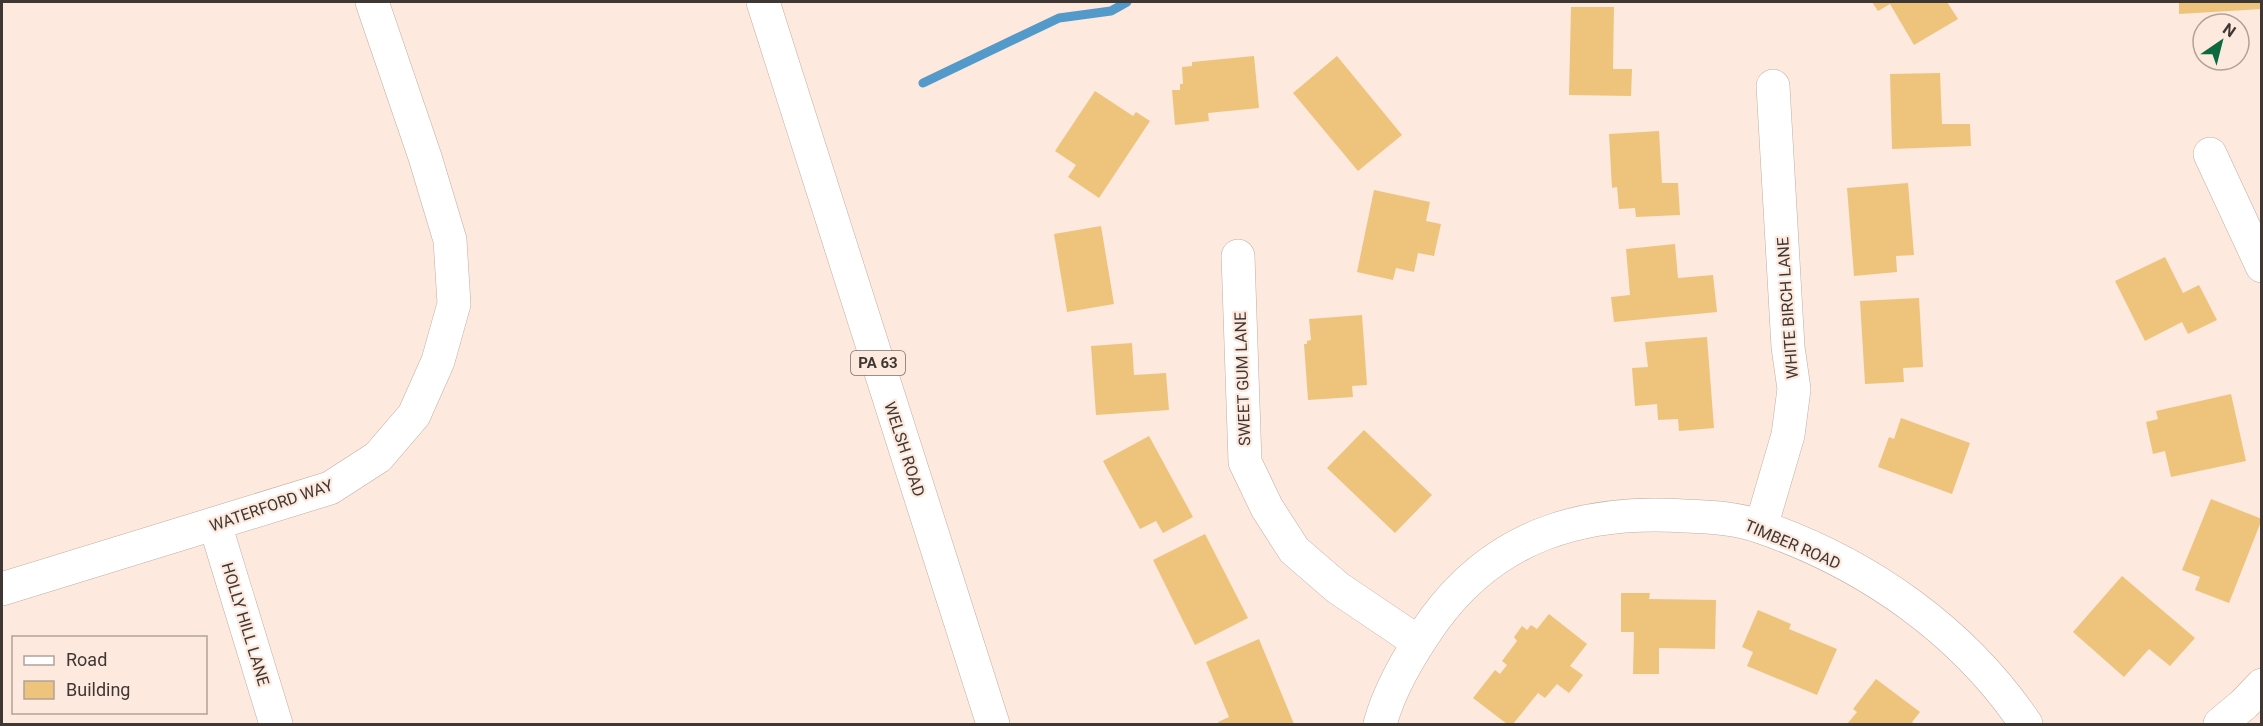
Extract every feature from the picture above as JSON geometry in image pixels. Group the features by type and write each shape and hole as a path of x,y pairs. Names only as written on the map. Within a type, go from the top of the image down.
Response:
{"street":[{"name":"WATERFORD WAY","path":"2,589 330,488 378,457 414,415 438,361 454,304 450,240 425,157 372,2"},
{"name":"WELSH ROAD","path":"763,2 993,724"},
{"name":"WHITE BIRCH LANE","path":"1761,527 1788,435 1794,389 1788,347 1773,86"},
{"path":"2210,154 2262,266"},
{"name":"SWEET GUM LANE","path":"1238,256 1245,462 1266,508 1294,550 1338,588 1418,642"},
{"name":"TIMBER ROAD","path":"1380,724 1395,685 1418,642 1453,594 1477,571 1507,550 1539,535 1606,517 1647,513 1727,518 1761,527 1817,551 1888,588 1921,611 1978,663 2005,693 2026,724"},
{"name":"HOLLY HILL LANE","path":"215,524 276,724"},
{"path":"2220,724 2244,704 2262,684"}],"building":[{"path":"1872,2 1947,2 1958,19 1914,45 1890,4 1878,11"},
{"path":"2179,2 2262,2 2262,9 2179,14"},
{"path":"1571,7 1614,7 1613,69 1632,69 1631,96 1569,95"},
{"path":"1254,56 1259,108 1208,113 1209,121 1175,125 1172,90 1180,90 1180,84 1183,84 1182,67 1192,66 1192,62"},
{"path":"1337,56 1402,135 1358,171 1293,93"},
{"path":"1940,73 1942,124 1970,124 1971,146 1892,149 1890,74"},
{"path":"1095,91 1133,116 1136,112 1150,121 1099,198 1068,177 1076,165 1055,151"},
{"path":"1659,131 1662,183 1678,183 1680,215 1636,217 1635,208 1619,209 1617,187 1612,188 1609,134"},
{"path":"1908,183 1914,255 1896,256 1897,272 1854,276 1847,188"},
{"path":"1374,190 1430,202 1426,221 1441,224 1434,256 1418,253 1414,272 1396,268 1393,280 1357,272"},
{"path":"1101,226 1114,304 1067,312 1054,234"},
{"path":"1675,244 1678,278 1713,275 1717,312 1614,322 1611,297 1630,295 1626,249"},
{"path":"2165,257 2183,293 2199,285 2217,320 2188,334 2182,322 2145,341 2115,281"},
{"path":"1919,298 1923,367 1903,368 1904,382 1865,384 1860,301"},
{"path":"1362,315 1367,385 1352,386 1353,397 1308,400 1304,344 1311,340 1309,319"},
{"path":"1707,337 1714,428 1679,431 1678,419 1658,420 1657,404 1635,406 1632,368 1648,367 1645,342"},
{"path":"1132,343 1134,375 1166,373 1169,410 1096,415 1091,346"},
{"path":"2231,394 2246,461 2171,477 2165,451 2153,454 2146,422 2158,419 2156,411"},
{"path":"1901,418 1970,443 1952,494 1878,467 1889,437 1894,439"},
{"path":"1364,430 1432,495 1395,533 1327,468"},
{"path":"1149,436 1193,517 1163,533 1156,521 1140,529 1103,461"},
{"path":"2211,499 2262,519 2229,603 2195,590 2200,577 2182,570"},
{"path":"1205,534 1248,618 1195,645 1153,560"},
{"path":"2122,576 2195,638 2170,666 2149,649 2124,677 2073,632"},
{"path":"1621,593 1650,593 1649,599 1716,600 1715,649 1659,648 1659,674 1633,674 1634,632 1621,632"},
{"path":"1758,610 1791,624 1789,629 1837,649 1817,695 1747,666 1753,652 1742,647"},
{"path":"1549,614 1587,644 1570,666 1583,675 1569,693 1557,684 1545,698 1538,693 1513,724 1507,724 1473,698 1495,670 1500,674 1507,665 1502,661 1517,641 1514,637 1522,626 1527,630 1531,625 1537,629"},
{"path":"1259,639 1294,724 1219,724 1218,722 1229,717 1206,662"},
{"path":"1876,679 1920,712 1912,722 1915,724 1847,724 1857,712 1853,709"}],"waterway":[{"path":"923,83 1059,18 1111,11 1127,2"}]}
